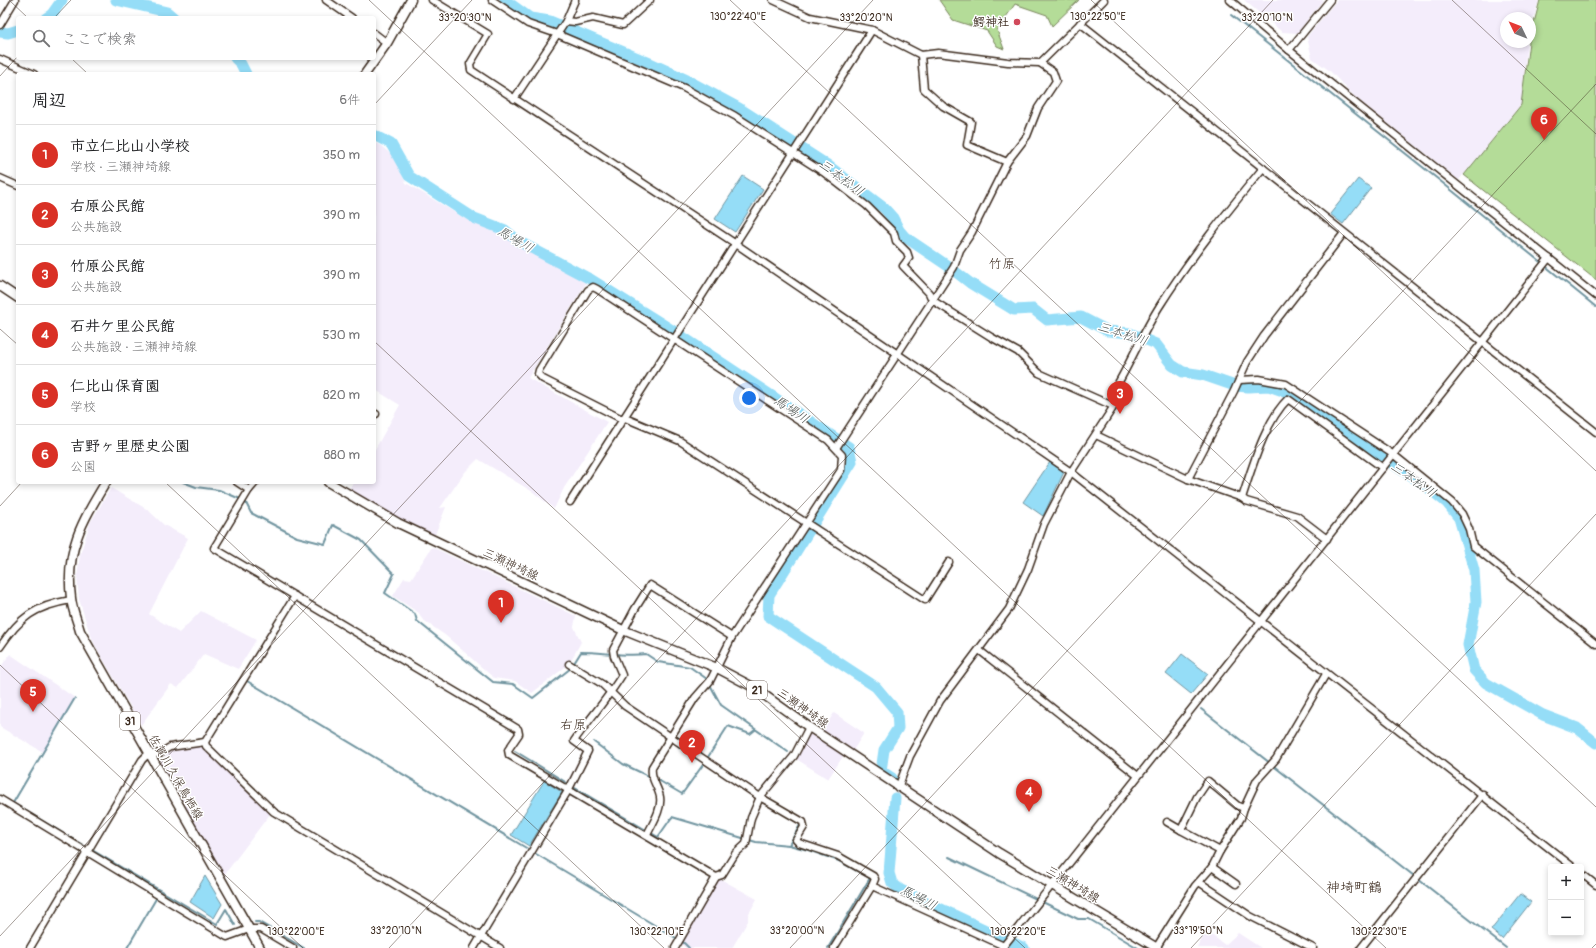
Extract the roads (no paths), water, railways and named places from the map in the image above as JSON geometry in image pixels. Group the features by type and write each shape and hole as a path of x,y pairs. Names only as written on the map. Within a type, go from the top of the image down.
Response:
{"main road":[{"path":"376,58 411,0"},
{"path":"366,72 375,60"},
{"path":"0,286 16,297"},
{"name":"佐賀川久保鳥栖線","path":"105,484 84,519 71,553 69,578 71,600 80,631 149,755 260,948"},
{"name":"三瀬神埼線","path":"331,484 398,523 623,630 717,668 753,687 809,728 898,788 1052,886 1157,948"}],"street":[{"path":"0,25 15,0"},
{"path":"326,0 349,16"},
{"path":"432,0 486,32 488,37 469,68 736,244 1071,472 1263,621 1326,674 1483,794 1569,864"},
{"path":"492,0 528,24 557,34 684,88 735,116 794,153 823,172 885,222 894,233 896,242 907,252 909,258 903,266 929,293 932,300 1018,352 1039,373 1113,406"},
{"path":"514,98 566,21 575,0"},
{"path":"566,21 575,22 593,18 623,25 650,0"},
{"path":"772,0 810,17 872,30 921,55 938,53 1008,62 1040,63 1053,72 1056,81 1038,108 1026,136 1007,162 972,232 960,250 954,267 836,448"},
{"path":"1040,63 1104,0"},
{"path":"1230,0 1596,296"},
{"path":"1290,50 1330,0"},
{"path":"1080,23 1596,432"},
{"path":"570,502 872,30"},
{"path":"376,34 387,42"},
{"path":"921,55 924,89 943,106 971,122 967,144 1007,162"},
{"path":"0,59 29,72"},
{"path":"898,788 910,756 932,715 1009,609 1028,569 1044,524 1071,472 1116,403 1113,392 1158,309 1202,243 1263,168"},
{"path":"0,178 16,185"},
{"path":"1188,478 1240,380 1247,362 1264,336 1344,233"},
{"path":"872,886 1003,947 1263,621 1549,258"},
{"path":"647,836 660,808 660,796 651,774 652,767 696,698 710,681 732,637 806,523 841,470 842,455 828,440 675,339 597,289 593,287 588,290 538,374 543,379 620,418 625,418 680,441 806,523 815,529 926,600 949,562"},
{"path":"1240,380 1259,379 1286,384 1394,455 1452,502 1462,514 1469,529 1473,546 1596,644"},
{"path":"1242,498 1263,439 1282,405 1288,400 1384,468"},
{"path":"1096,435 1188,478 1242,498 1246,502 1297,516 1327,539"},
{"path":"240,484 249,490"},
{"path":"254,484 249,490 214,548 518,729 519,734 508,750 509,755 569,789 716,878"},
{"path":"474,948 569,789 588,751 574,741 611,693 622,675 613,650 623,630 650,585 732,637"},
{"path":"295,596 206,742 206,746 274,812 500,948"},
{"path":"0,647 12,629 26,615 55,603 71,600"},
{"path":"979,650 1138,776"},
{"path":"569,664 602,684 625,706 760,797 803,822 804,827 796,840 799,843 838,856 873,876 875,879 872,886 834,948"},
{"path":"1157,948 1199,882 1212,867 1220,851 1241,818 1257,780 1276,759 1326,674"},
{"path":"675,948 716,878 722,875 735,854 748,840 752,818 760,797 794,756 809,728"},
{"path":"30,948 142,760 149,755 160,753 170,747 206,742"},
{"path":"1181,830 1197,797 1208,781 1238,806 1244,808"},
{"path":"1361,948 1483,794"},
{"path":"0,800 227,937 249,929 262,929 293,948"},
{"path":"1167,822 1220,851"},
{"path":"1212,867 1236,884"},
{"path":"1584,875 1596,885"},
{"path":"1199,882 1250,916 1313,948"}],"water":[{"path":"743,176 763,189 735,232 715,219"},
{"path":"1358,179 1371,188 1343,224 1330,214"},
{"path":"1050,462 1064,472 1043,516 1023,502"},
{"path":"1182,654 1208,674 1191,694 1166,674"},
{"path":"544,781 562,792 529,846 511,835"},
{"path":"205,876 222,904 214,918 190,902"},
{"path":"1520,894 1531,902 1502,939 1491,930"}],"waterway":[{"name":"馬場川","path":"49,16 62,0"},
{"name":"馬場川","path":"116,0 167,12 172,16"},
{"name":"三本松川","path":"505,0 530,18 550,21 650,63 687,80 739,108 826,164 884,208 893,218 899,230 905,237 970,283 1014,310 1033,309 1047,320 1081,317 1108,331 1130,333 1156,344 1172,365 1183,372 1203,375 1235,386 1269,386 1283,391 1426,486 1447,503 1459,518 1474,570 1476,602 1468,645 1474,670 1486,683 1543,715 1577,728 1596,743"},
{"path":"1231,15 1596,307"},
{"name":"馬場川","path":"0,32 8,33 16,31"},
{"name":"馬場川","path":"237,60 245,72"},
{"name":"馬場川","path":"376,136 391,144 409,176 474,218 505,230 520,242 590,279 683,337 849,447 852,462 769,595 768,616 876,687 897,712 898,728 884,750 881,771 892,778"},
{"path":"188,484 196,487 219,490 245,501 251,513 297,537 325,544 333,525 361,540 394,574 385,593 415,614 417,621 493,682 513,684 533,698 571,668 581,652 630,655 646,654 658,662 690,667 707,679 721,705 788,752"},
{"path":"247,681 528,849"},
{"path":"75,698 13,803 86,847"},
{"path":"1201,709 1506,948"},
{"path":"708,757 728,726 750,734 755,730"},
{"path":"594,742 623,764 648,776"},
{"path":"515,751 567,783"},
{"path":"658,780 682,794 705,762 706,763"},
{"path":"575,788 658,837 672,817 756,842 789,845 808,850 839,861 870,878 828,948"},
{"name":"馬場川","path":"895,798 889,873 892,883 901,890 1024,948"},
{"path":"789,845 800,825 799,823"},
{"path":"92,850 217,924 226,909 235,925"},
{"path":"536,854 676,938"},
{"path":"949,857 1078,919 1089,919 1138,948"},
{"path":"127,948 157,897"},
{"path":"255,922 259,922 304,948"},
{"path":"683,942 689,948"}],"place":[{"name":"鰐神社","path":"1017,22"},
{"name":"吉野ヶ里歴史公園","path":"1544,140"},
{"name":"竹原公民館","path":"1120,414"},
{"name":"市立仁比山小学校","path":"501,623"},
{"name":"仁比山保育園","path":"33,712"},
{"name":"右原公民館","path":"692,763"},
{"name":"石井ケ里公民館","path":"1029,812"}],"district":[{"name":"竹原","path":"1002,263"},
{"name":"右原","path":"573,724"},
{"name":"神埼町鶴","path":"1354,887"}]}
